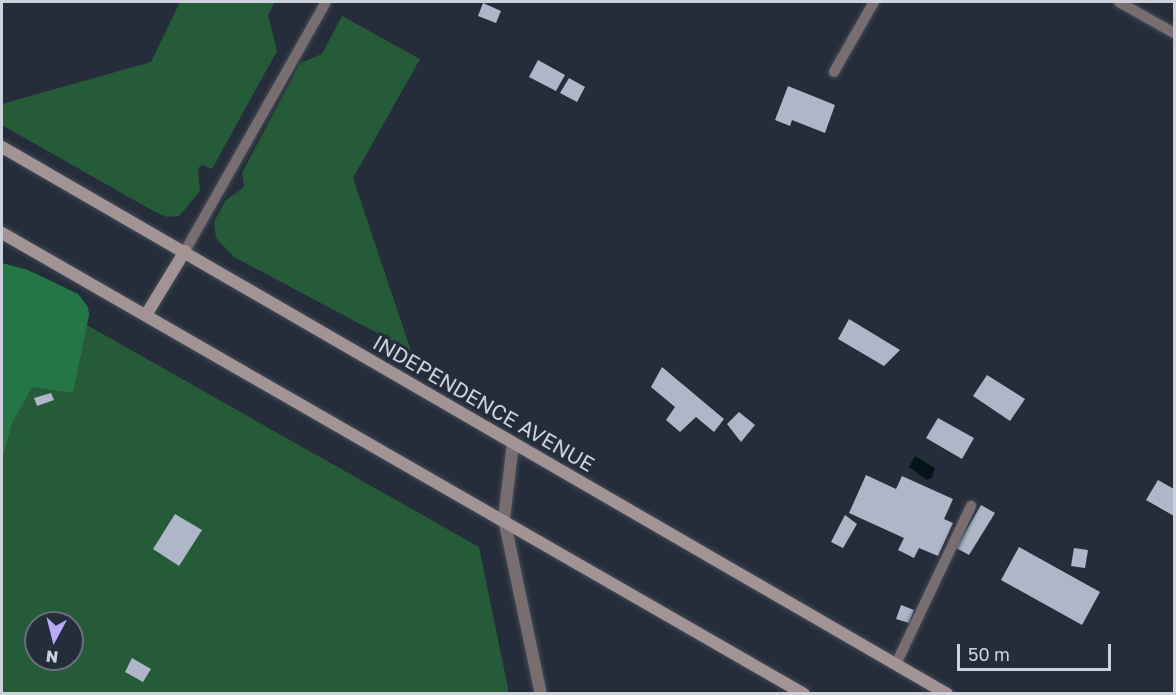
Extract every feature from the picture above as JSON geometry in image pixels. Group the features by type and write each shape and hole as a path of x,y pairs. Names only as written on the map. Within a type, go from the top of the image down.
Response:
{"main road":[{"name":"INDEPENDENCE AVENUE","path":"2,147 947,693"},
{"path":"2,233 804,693"},
{"path":"146,315 185,251"}],"street":[{"path":"513,443 504,519 541,693"}],"lane":[{"path":"185,251 326,2"},
{"path":"834,72 874,2"},
{"path":"1119,2 1174,33"},
{"path":"896,664 971,506"}],"green space":[{"path":"180,2 275,2 268,15 277,51 212,169 203,165 198,168 200,191 179,216 167,217 155,212 2,125 2,104 151,62"},
{"path":"342,16 420,59 353,178 411,351 234,257 216,238 214,222 225,201 244,187 242,173 300,63 322,54"},
{"path":"2,263 28,270 78,294 88,307 89,315 73,393 32,387 12,423 2,459"},
{"path":"2,277 479,547 509,693 2,693"}],"shaded area":[{"path":"915,456 935,468 932,478 927,480 909,467"}],"building":[{"path":"483,3 501,11 496,23 478,16"},
{"path":"538,60 565,75 556,91 529,77"},
{"path":"569,78 585,87 577,102 560,93"},
{"path":"788,86 835,105 825,133 792,120 790,126 775,120"},
{"path":"849,319 900,350 884,366 838,339"},
{"path":"662,367 724,419 714,432 696,417 680,432 666,420 675,407 651,387"},
{"path":"987,375 1025,399 1010,421 973,396"},
{"path":"51,393 54,400 37,406 34,398"},
{"path":"739,412 755,425 741,442 727,424"},
{"path":"938,418 974,438 962,459 926,438"},
{"path":"866,475 896,489 902,476 953,499 944,519 953,523 938,556 919,548 914,558 898,550 904,538 849,513"},
{"path":"1158,480 1174,489 1174,516 1146,500"},
{"path":"981,505 995,513 969,555 956,548"},
{"path":"175,514 202,530 179,566 153,549"},
{"path":"845,515 857,524 843,548 831,542"},
{"path":"1019,547 1100,592 1082,625 1001,580"},
{"path":"1074,548 1088,550 1085,568 1071,566"},
{"path":"901,605 914,610 909,623 896,619"},
{"path":"132,658 151,669 143,682 125,672"}]}
